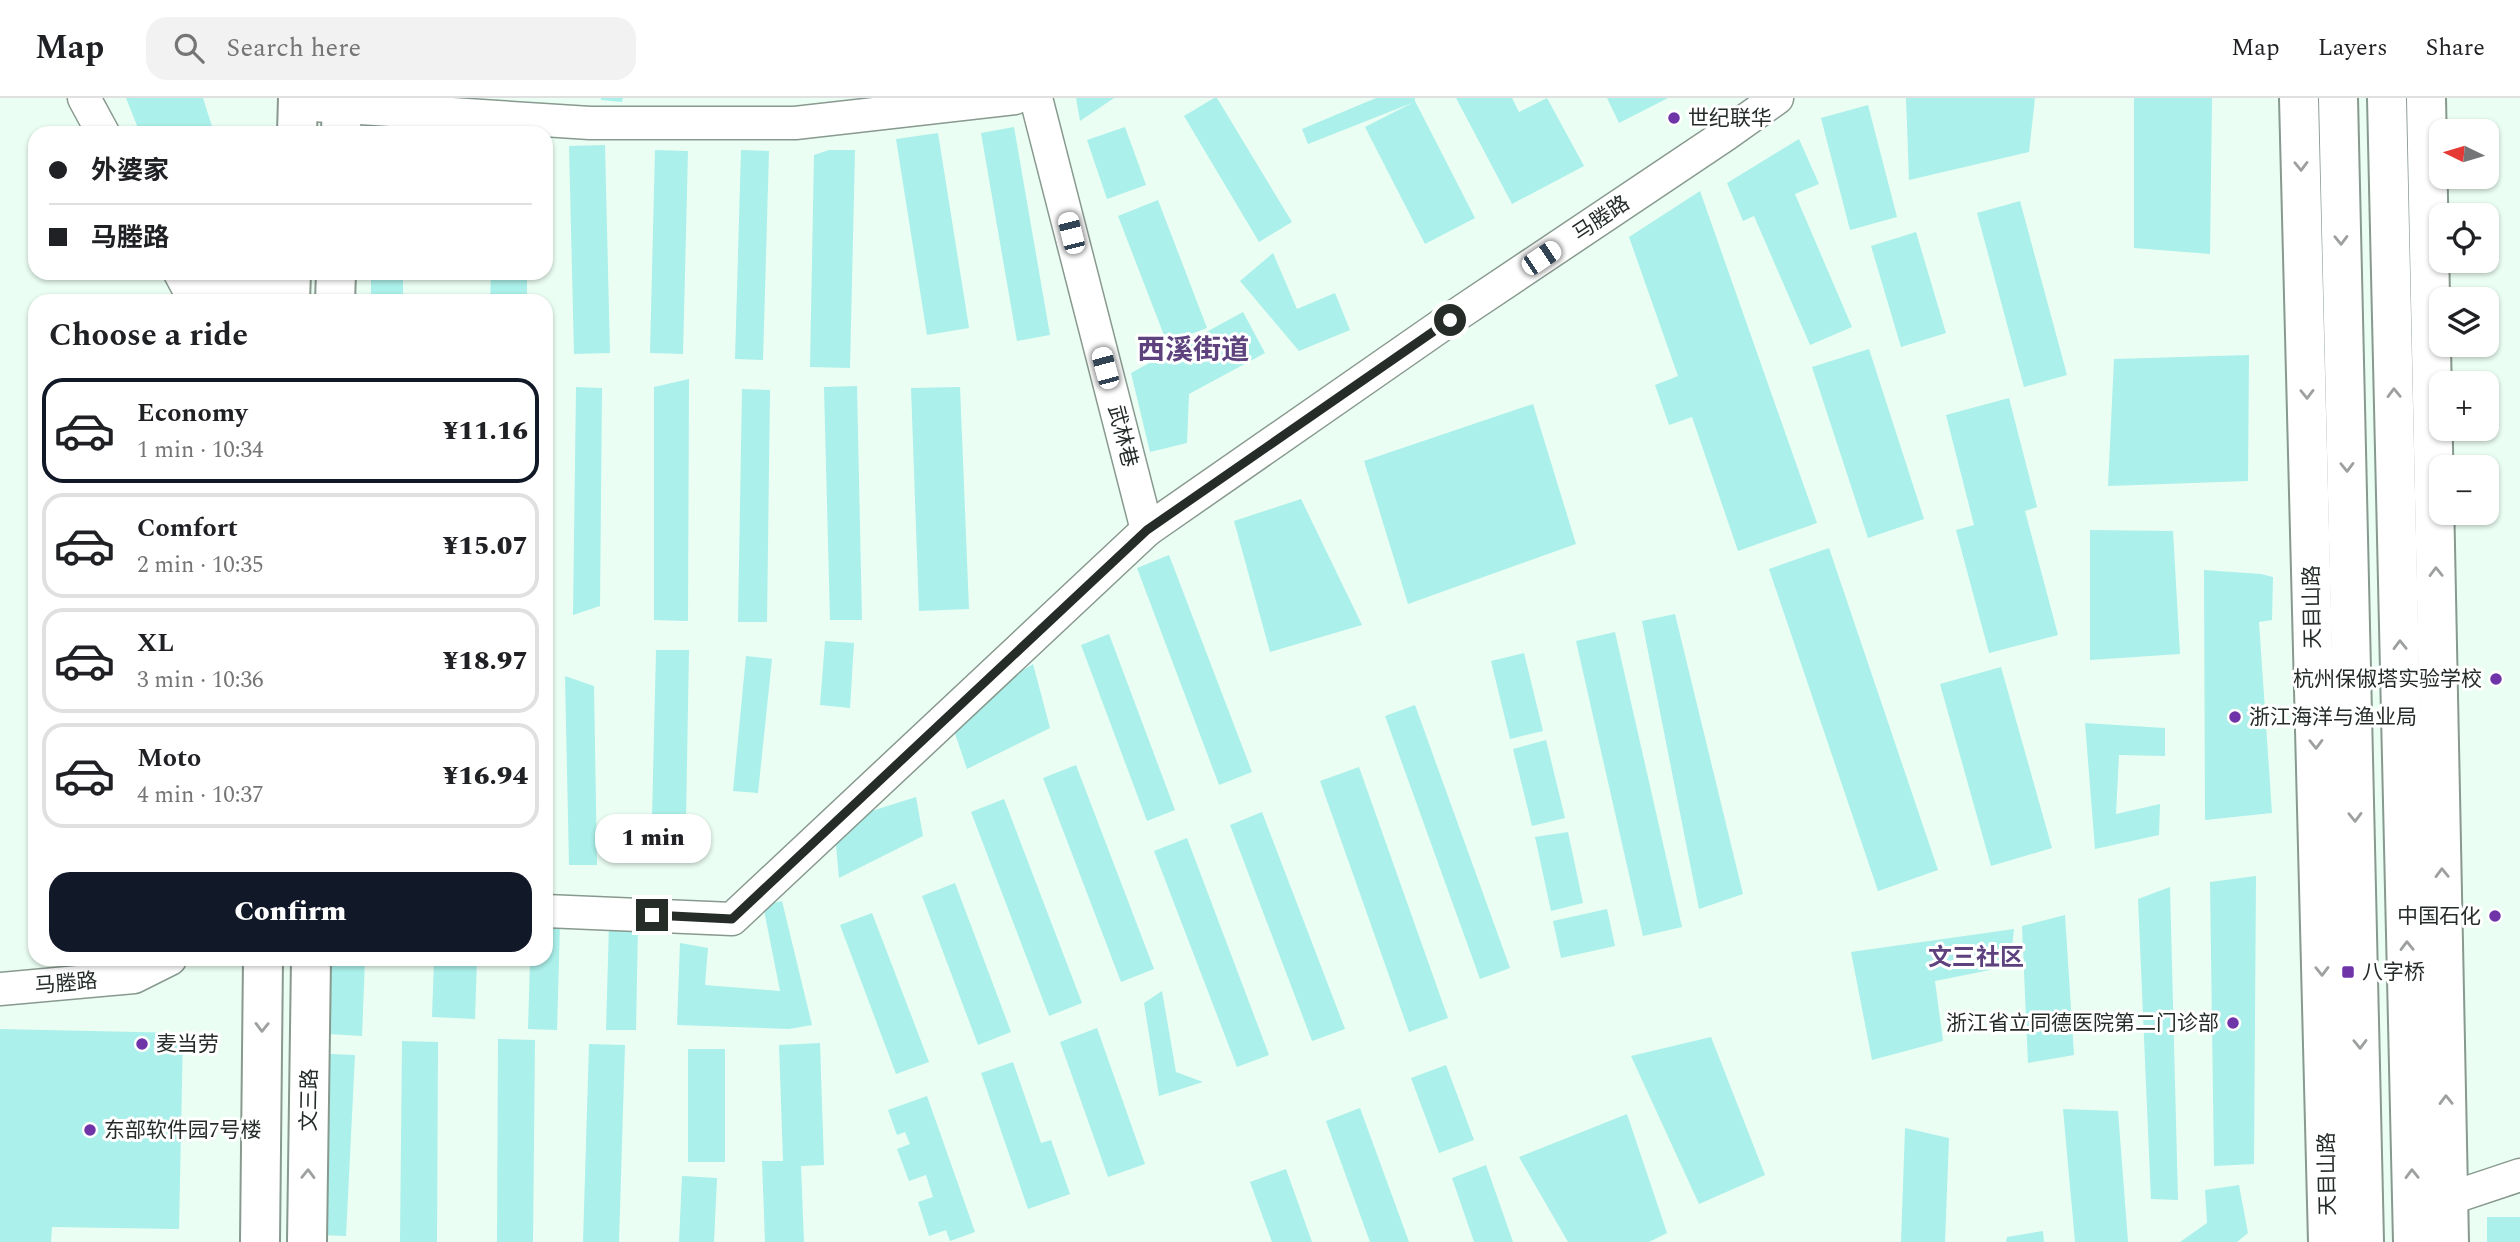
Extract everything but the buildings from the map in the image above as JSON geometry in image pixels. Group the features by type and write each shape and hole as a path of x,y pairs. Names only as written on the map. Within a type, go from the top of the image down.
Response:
{"main road":[{"name":"天目山路","path":"2299,98 2328,1242"},
{"name":"天目山路","path":"2338,98 2364,1242"},
{"path":"2387,98 2413,1242"},
{"path":"2426,98 2449,1242"},
{"path":"260,1242 263,966"},
{"name":"文三路","path":"307,1242 311,966"}],"street":[{"path":"84,98 99,126"},
{"path":"298,112 590,123 794,123 1015,98"},
{"name":"武林巷","path":"1036,98 1147,530"},
{"name":"马塍路","path":"553,911 732,919 1147,530 1777,98"},
{"path":"217,280 228,286 260,280"},
{"name":"马塍路","path":"0,989 134,977 156,966"},
{"path":"2448,1199 2520,1175"}],"place":[{"name":"世纪联华","path":"1674,118"},
{"name":"杭州保俶塔实验学校","path":"2496,679"},
{"name":"浙江海洋与渔业局","path":"2235,717"},
{"name":"中国石化","path":"2495,916"},
{"name":"八字桥","path":"2348,972"},
{"name":"浙江省立同德医院第二门诊部","path":"2233,1023"},
{"name":"麦当劳","path":"142,1044"},
{"name":"东部软件园7号楼","path":"90,1130"}],"district":[{"name":"西溪街道","path":"1193,349"},
{"name":"文三社区","path":"1976,957"}],"route":[{"path":"652,915 732,919 1147,530 1450,320"}]}
